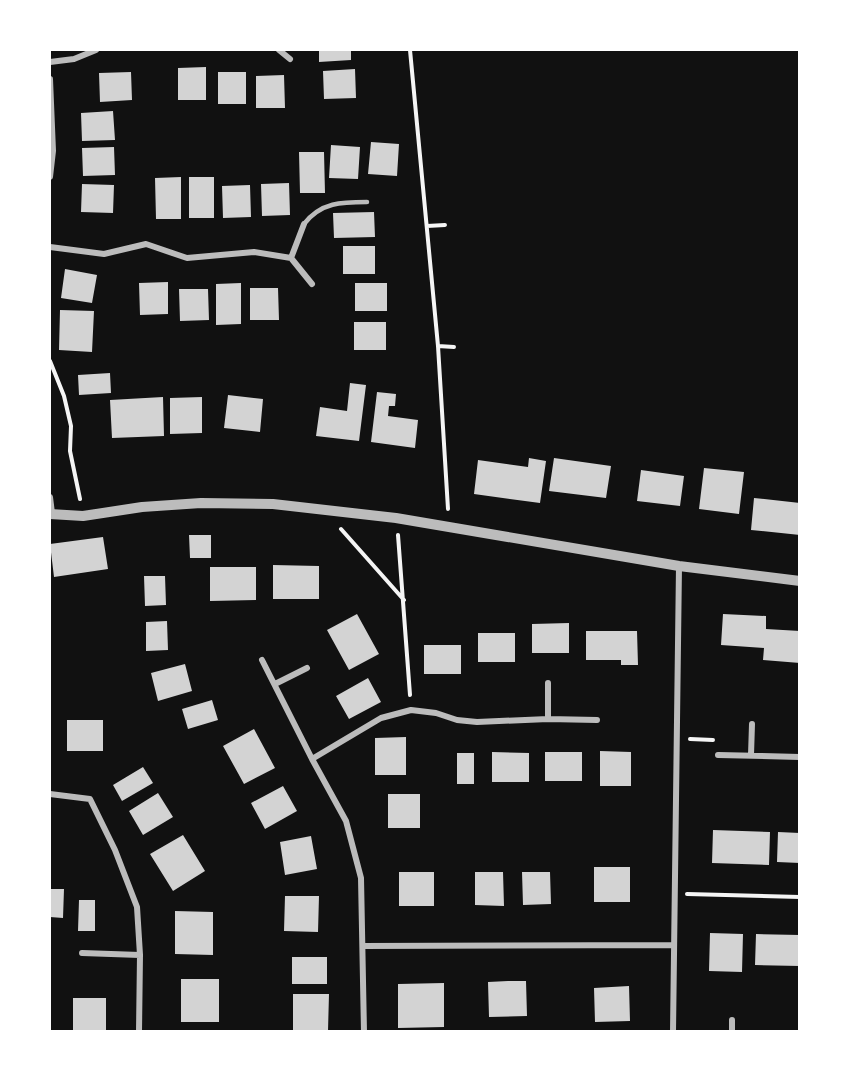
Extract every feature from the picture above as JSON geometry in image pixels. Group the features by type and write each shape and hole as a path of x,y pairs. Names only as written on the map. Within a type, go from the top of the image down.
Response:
{"street":[{"path":"50,62 74,59 96,50"},
{"path":"279,50 290,58"},
{"path":"50,79 53,151 50,177"},
{"path":"291,258 304,224"},
{"path":"50,248 104,254 146,244 187,258 254,252 291,258 312,284"},
{"path":"50,497 51,513 83,516 142,507 201,503 273,504 322,509 396,518 679,566 800,581"},
{"path":"673,1032 679,566"},
{"path":"262,660 346,821 361,878 364,1032"},
{"path":"275,684 307,668"},
{"path":"548,683 548,719"},
{"path":"312,759 381,718 411,710 477,722 548,719 597,720"},
{"path":"751,755 752,724"},
{"path":"718,755 800,757"},
{"path":"50,794 90,799 115,850 136,907 140,955 139,1032"},
{"path":"363,946 674,945"},
{"path":"82,953 140,955"},
{"path":"732,1020 732,1032"}],"lane":[{"path":"304,224 321,208 339,202 367,202"}],"path":[{"path":"410,50 438,346 449,528"},
{"path":"427,226 445,225"},
{"path":"438,346 454,347"},
{"path":"50,360 64,396 71,426 70,451 83,516"},
{"path":"322,509 404,600"},
{"path":"396,518 411,710"},
{"path":"677,739 713,740 718,755"},
{"path":"675,894 800,897"}],"building":[{"path":"319,50 351,50 351,60 319,62"},
{"path":"206,67 206,100 178,100 178,68"},
{"path":"355,69 356,98 324,99 323,71"},
{"path":"131,72 132,100 100,102 99,73"},
{"path":"218,72 246,72 246,104 218,104"},
{"path":"284,75 285,108 256,108 256,76"},
{"path":"113,111 115,140 82,141 81,113"},
{"path":"371,142 399,144 397,176 368,174"},
{"path":"331,145 360,147 358,179 329,178"},
{"path":"114,147 115,175 83,176 82,148"},
{"path":"299,152 324,152 325,193 300,193"},
{"path":"181,177 181,219 156,219 155,178"},
{"path":"189,177 214,177 214,218 189,218"},
{"path":"289,183 290,215 262,216 261,184"},
{"path":"82,184 114,185 113,213 81,212"},
{"path":"250,185 251,217 223,218 222,186"},
{"path":"374,212 375,237 334,238 333,213"},
{"path":"343,246 375,246 375,274 343,274"},
{"path":"65,269 97,275 92,303 61,298"},
{"path":"168,282 168,314 140,315 139,283"},
{"path":"241,283 241,324 216,325 216,284"},
{"path":"355,283 387,283 387,311 355,311"},
{"path":"250,288 278,288 279,320 250,320"},
{"path":"179,289 208,289 209,320 180,321"},
{"path":"60,310 94,311 92,352 59,350"},
{"path":"354,322 386,322 386,350 354,350"},
{"path":"110,373 111,393 79,395 78,375"},
{"path":"350,383 366,385 359,441 316,436 320,407 347,411"},
{"path":"377,392 396,394 395,406 389,406 388,416 418,420 415,448 371,442"},
{"path":"228,395 263,399 260,432 224,428"},
{"path":"163,397 164,436 112,438 110,400"},
{"path":"202,397 202,433 170,434 170,398"},
{"path":"529,458 546,461 540,503 474,494 478,460 528,467"},
{"path":"554,458 611,466 606,498 549,491"},
{"path":"704,468 744,472 739,514 699,509"},
{"path":"641,470 684,476 680,506 637,501"},
{"path":"754,498 800,503 800,535 751,530"},
{"path":"189,535 211,535 211,558 190,558"},
{"path":"103,537 108,569 54,577 50,544"},
{"path":"273,565 319,566 319,599 273,599"},
{"path":"210,567 256,567 256,600 210,601"},
{"path":"144,576 165,576 166,605 145,606"},
{"path":"357,614 379,654 349,670 327,630"},
{"path":"723,614 766,616 766,629 800,631 800,663 763,660 764,648 721,645"},
{"path":"167,621 168,650 146,651 146,622"},
{"path":"569,623 569,653 532,653 532,624"},
{"path":"586,631 637,631 638,665 621,665 621,660 586,660"},
{"path":"478,633 515,633 515,662 478,662"},
{"path":"424,645 461,645 461,674 424,674"},
{"path":"185,664 192,691 158,701 151,673"},
{"path":"368,678 381,702 349,719 336,696"},
{"path":"212,700 218,720 188,729 182,709"},
{"path":"67,720 103,720 103,751 67,751"},
{"path":"254,729 275,768 244,784 223,746"},
{"path":"406,737 406,775 375,775 375,738"},
{"path":"600,751 631,752 631,786 600,786"},
{"path":"492,752 529,753 529,782 492,782"},
{"path":"545,752 582,752 582,781 545,781"},
{"path":"457,753 474,753 474,784 457,784"},
{"path":"143,767 153,783 122,801 113,785"},
{"path":"283,786 297,811 265,829 251,803"},
{"path":"158,793 173,817 143,835 129,811"},
{"path":"388,794 420,794 420,828 388,828"},
{"path":"713,830 770,832 769,865 712,863"},
{"path":"778,832 800,833 800,863 777,862"},
{"path":"183,835 205,871 173,891 150,854"},
{"path":"311,836 317,869 285,875 280,842"},
{"path":"594,867 630,867 630,902 594,902"},
{"path":"399,872 434,872 434,906 399,906"},
{"path":"475,872 503,872 504,906 475,905"},
{"path":"522,872 550,872 551,904 523,905"},
{"path":"50,889 64,889 63,918 50,917"},
{"path":"285,896 319,896 318,932 284,931"},
{"path":"79,900 95,900 95,931 78,931"},
{"path":"175,911 213,912 213,955 175,954"},
{"path":"710,933 743,934 742,972 709,971"},
{"path":"756,934 800,935 800,966 755,965"},
{"path":"292,957 327,957 327,984 292,984"},
{"path":"181,979 219,979 219,1022 181,1022"},
{"path":"526,981 527,1016 489,1017 488,982"},
{"path":"444,983 444,1027 398,1028 398,984"},
{"path":"629,986 630,1021 595,1022 594,988"},
{"path":"293,994 329,994 328,1031 293,1031"},
{"path":"73,998 106,998 106,1032 73,1032"}]}
